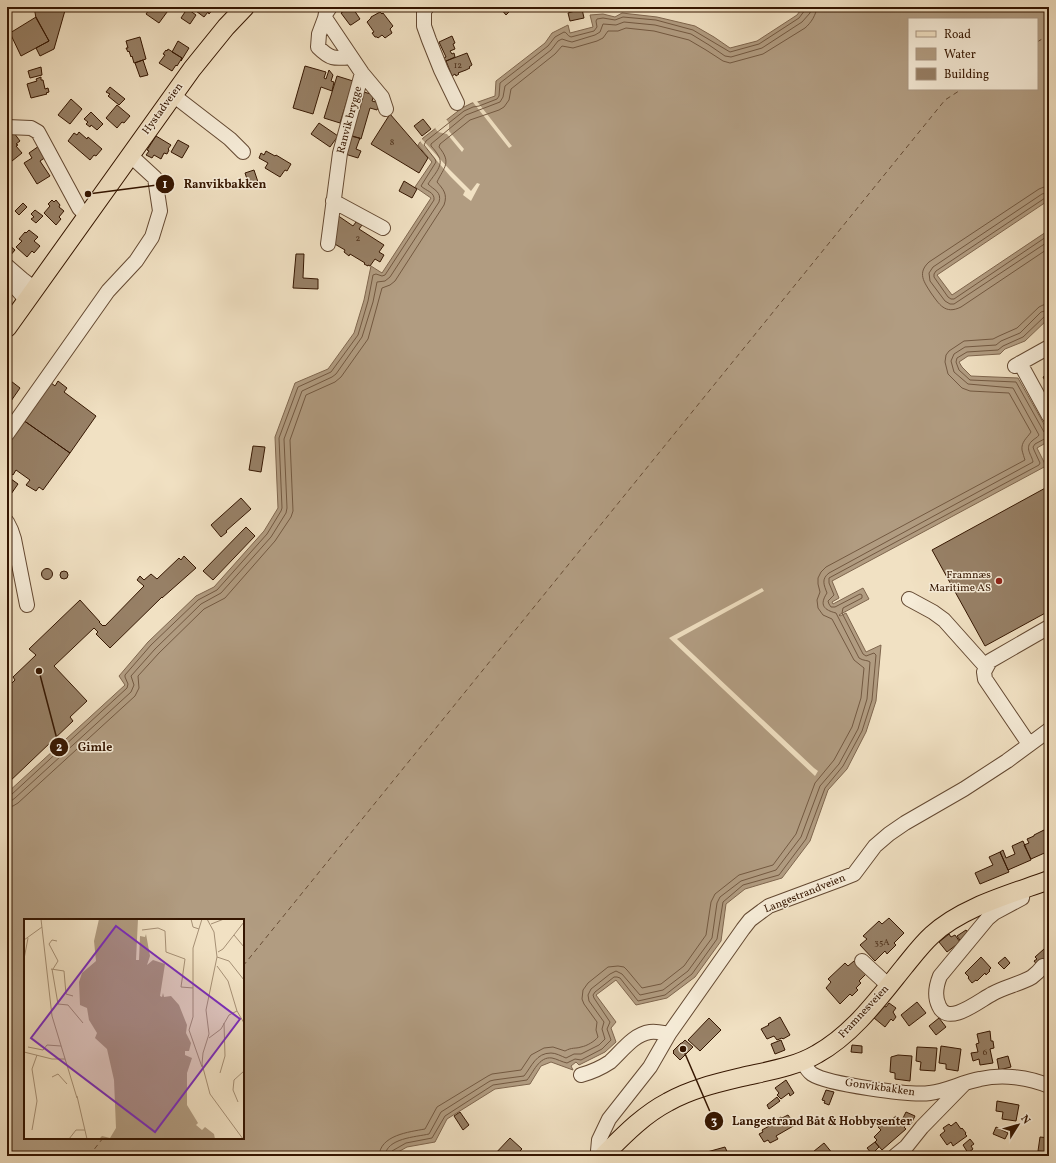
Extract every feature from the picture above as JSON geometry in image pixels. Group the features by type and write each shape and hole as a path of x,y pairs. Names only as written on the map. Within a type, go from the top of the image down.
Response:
{"main road":[{"name":"Hystadveien","path":"7,328 173,95 207,50 245,7"},
{"name":"Framnesveien","path":"602,1156 641,1120 678,1097 702,1088 803,1062 827,1049 854,1026 919,948 944,924 976,907 1049,880"}],"street":[{"path":"427,7 424,11 424,26 441,70 458,103"},
{"path":"328,12 319,34 318,47 326,56 338,59 351,57"},
{"name":"Ranvik brygge","path":"328,12 351,57 362,73 340,153 328,244"},
{"path":"362,73 382,97 386,109"},
{"path":"173,95 230,139 243,152"},
{"path":"7,127 31,128 38,132 79,208 86,216"},
{"path":"7,434 108,291 136,261 152,237 160,211 155,178 130,155"},
{"path":"333,201 383,228"},
{"path":"7,266 22,279 31,294 22,295 7,278"},
{"path":"1049,347 1018,365 1049,416"},
{"path":"7,522 14,539 27,605"},
{"path":"909,599 927,608 944,620 986,667"},
{"path":"1029,744 985,679 984,672 990,661 1049,627"},
{"name":"Langestrandveien","path":"602,1156 598,1151 599,1140 609,1119 650,1067 669,1034 750,920 762,911 780,902 854,874 875,846 889,834 1007,762 1049,730"},
{"path":"1023,890 1022,898 994,913 988,918 940,976 937,985 937,1003 940,1009 944,1012 950,1014 958,1013 992,993 1032,977 1043,966"},
{"path":"862,960 888,986"},
{"path":"581,1075 599,1069 638,1037 649,1032 669,1034"},
{"name":"Gonvikbakken","path":"803,1062 812,1074 826,1080 890,1091 928,1094 979,1079 998,1077 1028,1080 1049,1086"},
{"name":"Gonvikbakken","path":"895,1156 906,1147 922,1127 964,1084"}],"water":[{"path":"803,7 1049,7 1049,200 937,275 952,295 1049,230 1049,318 1025,341 1005,349 1000,354 968,356 959,362 971,376 1018,378 1049,433 1049,441 1037,448 1046,466 832,581 839,598 832,602 833,604 863,588 869,599 839,615 840,616 846,613 866,652 881,645 876,701 866,732 847,769 828,790 810,841 782,878 745,889 726,904 721,941 695,977 667,998 636,1005 616,980 596,995 616,1022 611,1028 616,1042 605,1052 579,1065 576,1062 571,1066 573,1070 551,1062 541,1066 530,1084 495,1089 447,1119 435,1142 407,1147 391,1156 7,1156 7,793 125,685 119,676 148,642 196,596 214,587 264,531 278,508 275,437 295,383 328,369 354,333 364,300 371,266 382,273 431,198 415,187 432,162 418,145 423,138 462,108 472,103 495,96 496,81 545,43 552,33 568,25 570,33 593,27 590,15 603,14 615,17 622,13 657,17 695,26 730,48 757,41 797,15"}],"pier":[{"path":"476,100 512,146 509,148 472,101"},
{"path":"446,119 449,123 449,131 464,149 462,152 447,134 438,132 435,128"},
{"path":"421,138 471,191 477,183 480,184 471,201 463,195 465,191 419,140"},
{"path":"762,588 764,591 677,639 818,771 815,776 669,638"}],"building":[{"path":"34,7 66,7 54,49 40,56 36,48 49,41 36,18"},
{"path":"151,7 170,8 159,23 146,14"},
{"path":"186,7 190,7 189,10 196,15 190,24 181,18 187,9"},
{"path":"211,7 213,9 204,17 192,8"},
{"path":"352,7 360,19 351,25 341,13"},
{"path":"503,7 514,7 506,15 501,9"},
{"path":"582,9 584,18 570,21 568,13"},
{"path":"380,12 382,14 383,13 393,26 390,29 392,33 385,38 382,35 378,38 375,37 372,33 374,32 367,22 371,17"},
{"path":"36,17 49,41 21,56 10,33"},
{"path":"452,36 455,43 453,44 455,49 450,51 452,54 454,53 455,57 446,61 446,63 444,58 446,57 439,42"},
{"path":"140,37 146,59 134,63 132,56 131,57 126,48 128,48 126,41"},
{"path":"178,41 189,48 181,61 182,58 172,52"},
{"path":"168,49 182,58 172,71 159,63 165,55 163,54"},
{"path":"467,53 472,65 469,67 470,68 458,73 459,74 456,76 455,74 452,76 446,61"},
{"path":"143,60 148,75 140,77 135,63"},
{"path":"305,66 326,72 324,78 326,79 329,70 333,75 331,81 334,82 332,91 321,87 313,114 293,108"},
{"path":"41,67 42,75 30,78 28,71"},
{"path":"337,76 353,81 340,123 324,118"},
{"path":"41,77 45,89 48,88 49,92 46,93 47,94 31,98 27,84 37,81 36,79"},
{"path":"110,87 125,99 119,105 108,96 110,94 106,92"},
{"path":"364,92 374,95 372,101 380,103 377,110 370,108 361,139 350,135"},
{"path":"71,99 82,109 70,124 58,115"},
{"path":"117,105 130,116 117,128 106,118"},
{"path":"91,112 103,124 97,130 91,125 90,127 86,124 88,122 84,119"},
{"path":"390,114 428,158 419,173 371,144"},
{"path":"423,119 431,129 422,136 414,126"},
{"path":"319,123 338,136 330,147 311,134"},
{"path":"79,132 87,139 88,137 102,149 90,160 68,141 74,133 77,135"},
{"path":"14,133 20,141 16,144 18,145 16,146 22,153 12,161 7,154 7,136"},
{"path":"156,136 171,145 167,154 164,153 161,159 154,155 152,158 146,155 149,151 147,150"},
{"path":"350,136 360,138 356,149 361,151 358,158 345,154"},
{"path":"178,140 189,146 182,158 171,152"},
{"path":"39,146 46,157 40,161 50,176 37,184 24,163 32,158 29,153"},
{"path":"266,151 291,164 287,171 285,170 280,177 265,168 268,163 259,158 261,153 264,155"},
{"path":"254,170 259,185 252,188 245,173"},
{"path":"404,181 417,189 412,198 399,191"},
{"path":"52,200 54,202 56,200 60,205 59,207 64,211 59,217 61,219 56,225 44,213 50,206 48,204"},
{"path":"23,203 27,207 19,215 15,211"},
{"path":"35,210 43,216 36,223 31,219 34,217 31,214"},
{"path":"337,215 353,226 356,222 362,225 359,229 384,245 379,252 384,255 380,262 375,259 370,266 368,266 350,254 349,256 344,252 345,250 333,243"},
{"path":"29,230 38,237 34,241 40,246 34,253 32,251 27,257 16,247 22,241 19,239"},
{"path":"7,243 15,250 9,257 7,255"},
{"path":"296,254 304,254 303,278 318,279 318,289 293,288"},
{"path":"1049,373 1049,388 1043,377"},
{"path":"7,378 20,388 11,401 7,398"},
{"path":"58,381 67,388 64,392 96,416 70,453 23,420 50,382 55,386"},
{"path":"23,420 70,453 43,490 39,487 36,491 26,485 30,480 16,470 13,475 7,471 7,443"},
{"path":"253,446 265,447 261,472 249,470"},
{"path":"7,476 18,484 9,497 7,496"},
{"name":"Framnæs Maritime AS","path":"1049,486 1049,611 985,646 932,550"},
{"path":"241,498 251,509 221,537 211,525"},
{"path":"246,527 255,536 213,580 203,571"},
{"path":"184,556 196,568 162,597 110,648 96,634 98,632 94,628 54,666 87,701 70,717 73,721 7,784 7,688 15,680 13,677 36,655 29,649 80,600 99,622 105,626 144,586 137,580 140,576 144,580 151,574 157,579 179,558 181,560"},
{"path":"45,569 49,569 51,570 51,578 45,579 42,576 42,572"},
{"path":"62,571 66,571 68,575 66,579 62,579 60,577 60,573"},
{"path":"1044,830 1049,841 1049,851 1031,859 1024,845 1029,843 1027,839"},
{"path":"1023,841 1031,860 1008,870 1000,852 1003,850 1006,858 1015,854 1012,846"},
{"path":"1000,852 1009,872 980,884 975,873 993,865 989,857"},
{"path":"889,918 904,933 894,943 896,945 887,954 885,951 875,961 860,945 867,939 863,936 879,921 882,924"},
{"path":"966,930 969,934 962,943 957,936"},
{"path":"949,934 951,937 955,935 960,942 947,952 939,942"},
{"path":"1044,949 1049,957 1038,966 1034,961 1037,959 1035,957"},
{"path":"981,957 991,968 989,970 990,971 972,983 965,973"},
{"path":"1005,957 1010,963 1004,969 998,963"},
{"path":"854,961 866,974 859,981 861,983 856,988 858,990 852,996 850,994 840,1004 826,988 831,982 828,979 845,963 848,966"},
{"path":"917,1002 926,1013 909,1026 901,1015"},
{"path":"889,1003 896,1008 893,1012 896,1017 893,1021 891,1019 885,1027 874,1018 884,1006 886,1007"},
{"path":"780,1017 790,1035 783,1039 777,1040 774,1036 767,1039 761,1029"},
{"path":"709,1018 721,1030 700,1051 688,1040"},
{"path":"939,1018 946,1027 936,1035 929,1026"},
{"path":"990,1031 991,1041 993,1041 994,1048 990,1049 993,1063 980,1065 979,1059 973,1061 971,1053 978,1052 976,1044 979,1043 977,1034"},
{"path":"685,1040 693,1047 680,1060 673,1053 673,1051"},
{"path":"781,1040 785,1050 775,1054 771,1044"},
{"path":"852,1045 862,1046 862,1053 851,1052"},
{"path":"941,1046 961,1049 958,1071 946,1069 946,1064 939,1063"},
{"path":"917,1047 937,1048 935,1071 920,1070 921,1062 916,1061"},
{"path":"898,1055 912,1056 910,1081 895,1079 895,1073 890,1072 891,1057"},
{"path":"1008,1056 1011,1067 999,1070 997,1059"},
{"path":"786,1080 794,1093 790,1096 789,1093 781,1099 777,1095 779,1093 775,1088"},
{"path":"826,1090 834,1092 829,1105 824,1103 825,1101 822,1100"},
{"path":"777,1097 780,1101 769,1109 767,1105"},
{"path":"997,1101 1019,1105 1016,1121 1002,1119 1003,1112 996,1111"},
{"path":"460,1112 469,1125 463,1130 454,1116"},
{"path":"906,1112 915,1116 910,1126 901,1122"},
{"path":"788,1115 795,1125 776,1136 778,1139 770,1143 768,1140 764,1142 759,1134 763,1132 762,1130 773,1124 772,1122"},
{"path":"896,1116 906,1129 882,1150 875,1142 877,1140 874,1137 881,1130 878,1127 886,1120 887,1122"},
{"path":"956,1122 967,1136 953,1146 951,1142 947,1145 940,1135 945,1131 943,1128 949,1124 951,1126"},
{"path":"996,1127 1008,1133 1005,1139 993,1134"},
{"path":"1040,1137 1049,1138 1049,1152 1038,1151"},
{"path":"510,1138 522,1149 515,1156 493,1156"},
{"path":"970,1139 974,1144 971,1146 973,1149 968,1153 963,1145"},
{"path":"875,1142 879,1147 872,1154 867,1148"},
{"path":"824,1143 833,1154 830,1156 808,1156"},
{"path":"725,1147 729,1156 697,1156 707,1152"}],"ferry route":[{"path":"1038,41 1049,35"},
{"path":"244,965 945,100 960,90"},
{"path":"89,1156 102,1139"}],"place":[{"name":"Ranvikbakken","path":"88,194"},
{"name":"Framnæs Maritime AS","path":"999,581"},
{"name":"Gimle","path":"39,671"},
{"name":"Langestrand Båt & Hobbysenter","path":"683,1049"}]}
